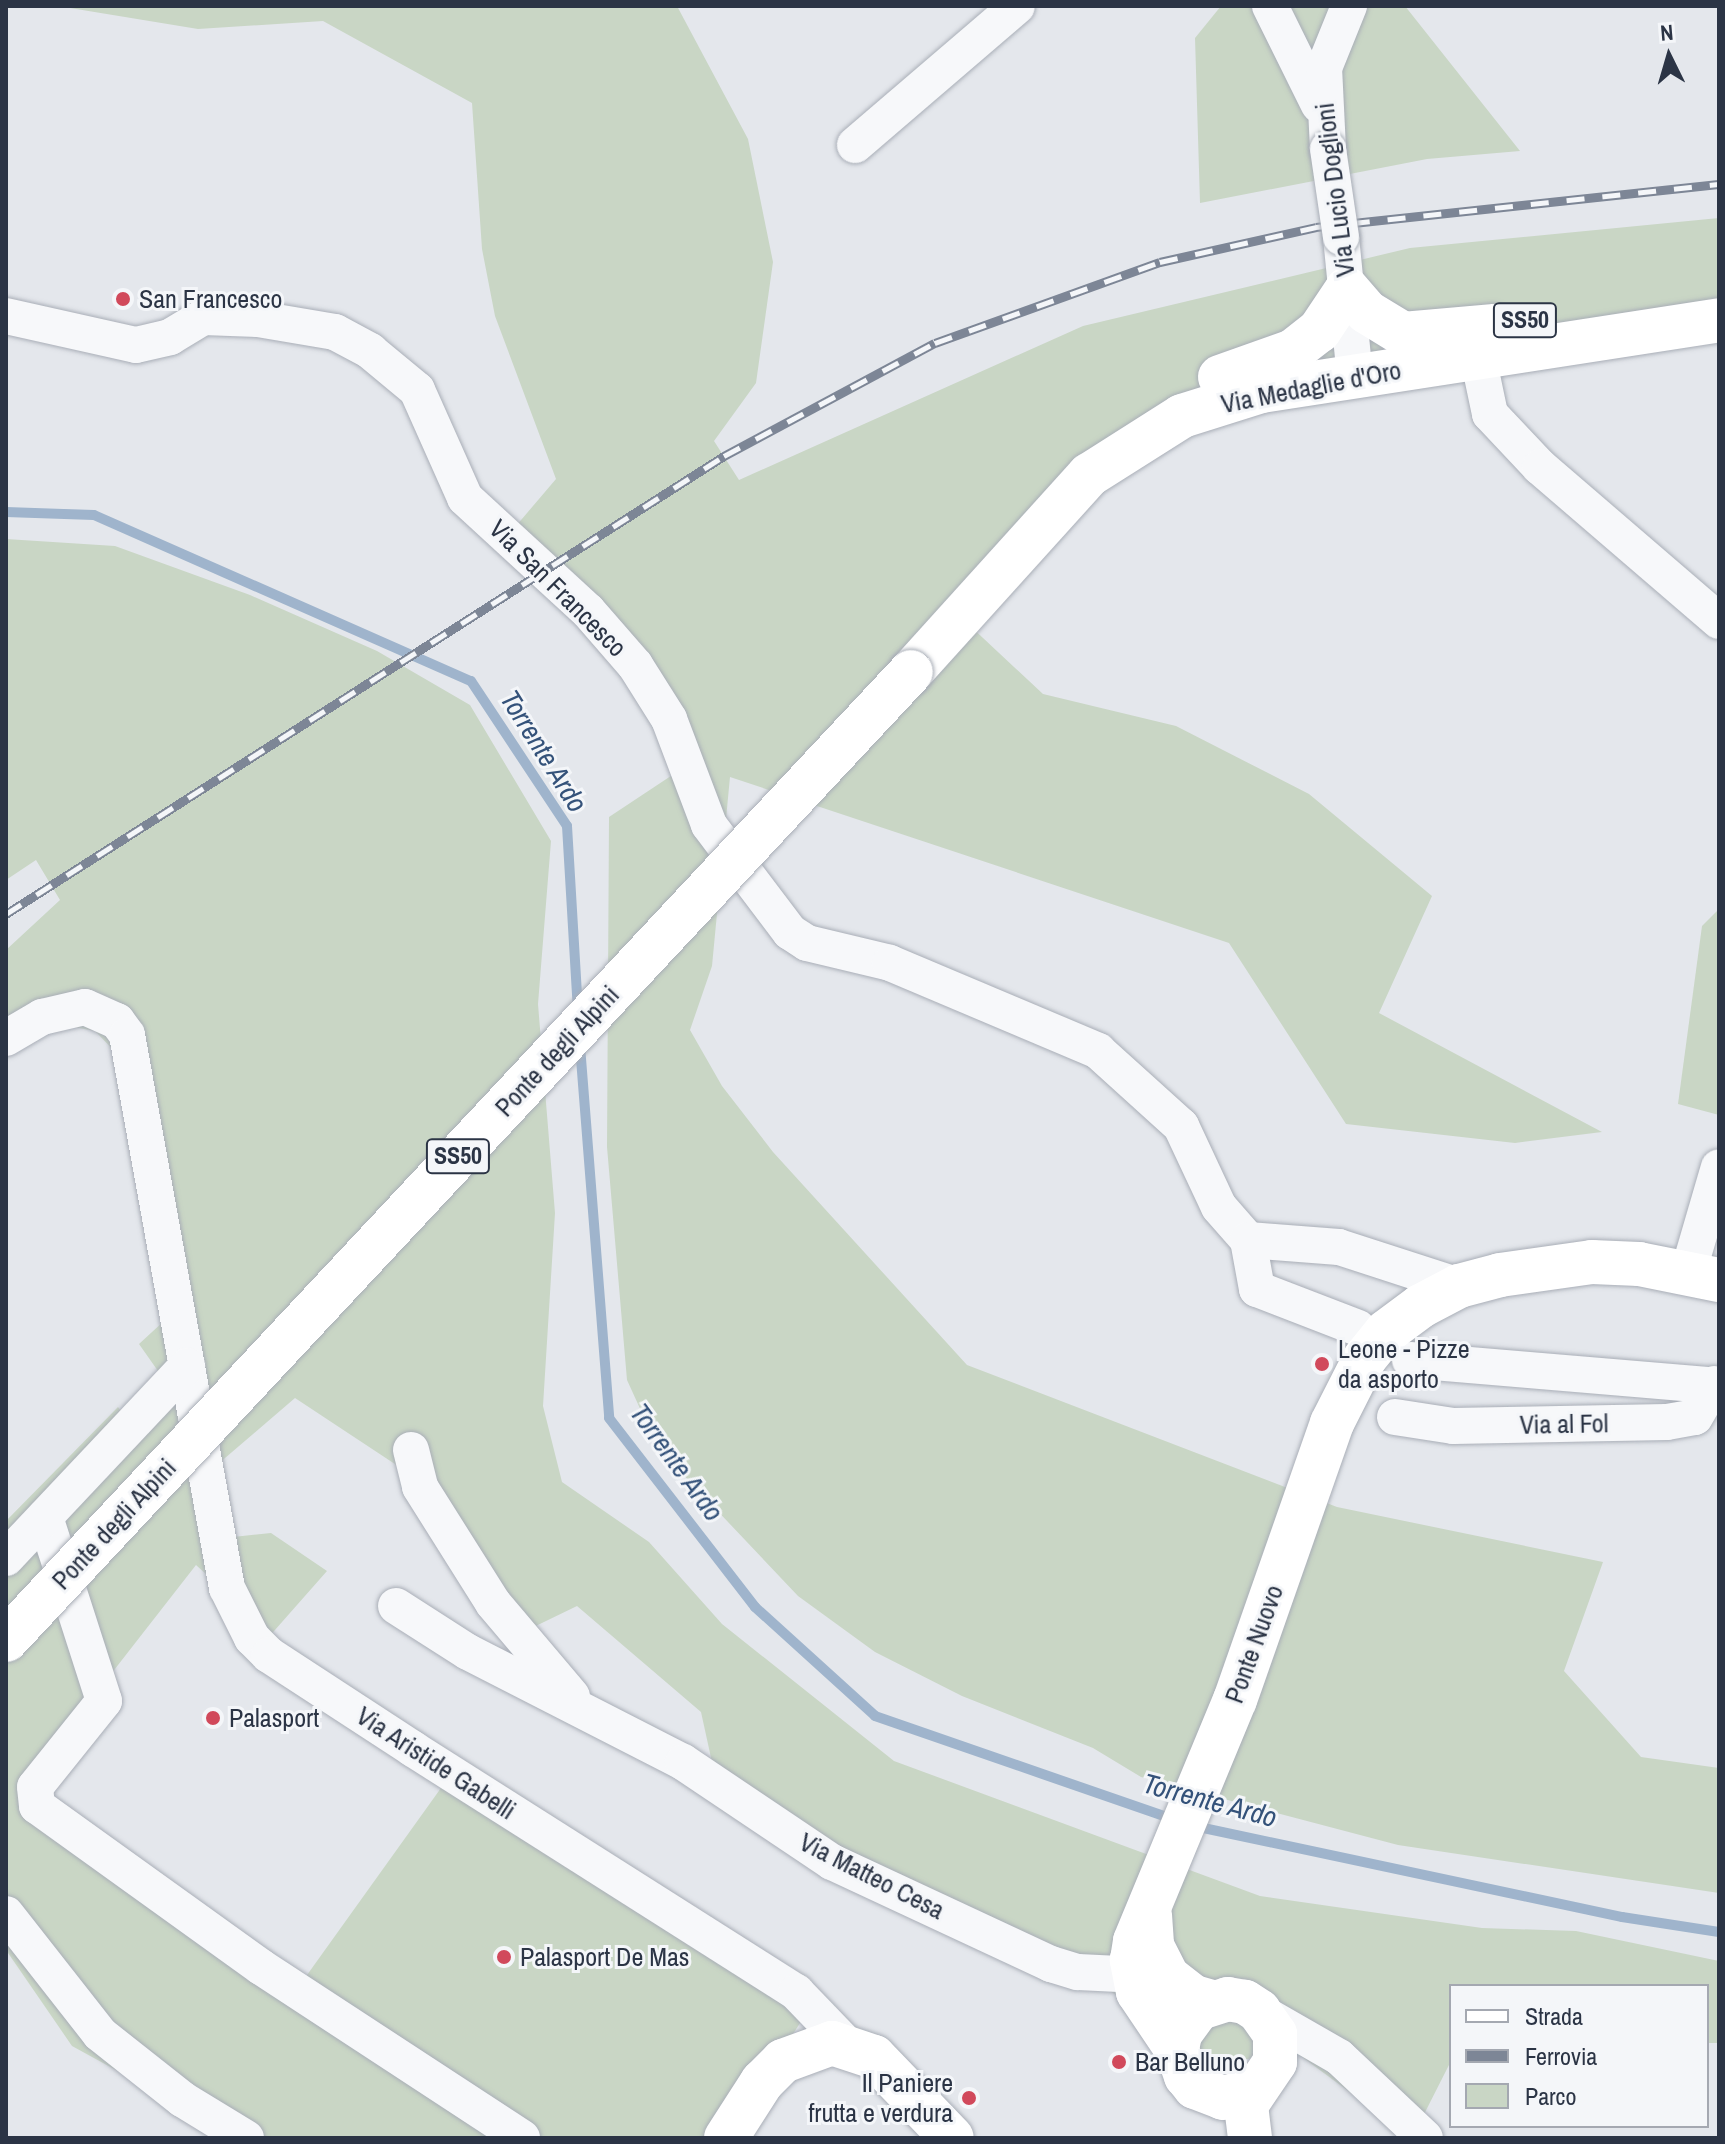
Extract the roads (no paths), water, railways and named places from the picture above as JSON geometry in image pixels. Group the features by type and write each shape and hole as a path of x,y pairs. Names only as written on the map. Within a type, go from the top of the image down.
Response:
{"main road":[{"name":"SS50","path":"1346,274 1385,326 1415,334 1681,296 1719,303"},
{"path":"1071,492 1098,438 1174,391 1293,351 1319,331 1346,274"},
{"name":"Via Medaglie d'Oro","path":"911,672 1071,492 1120,450 1182,416 1262,391 1719,320"},
{"name":"Ponte degli Alpini","path":"6,1640 911,672"},
{"path":"1459,1286 1592,1262 1704,1276"},
{"name":"Ponte Nuovo","path":"1150,1976 1152,1946 1148,1909 1235,1700 1352,1380 1386,1332 1459,1286"},
{"path":"1212,2002 1150,1976 1146,2008 1177,2050 1186,2076 1207,2093 1242,2138"},
{"path":"1177,2050 1187,2020 1212,2002 1228,1999 1259,2011 1275,2034 1262,2082 1244,2116 1250,2138"},
{"path":"726,2138 762,2082 783,2061 815,2045 846,2044"},
{"name":"Via Aristide Gabelli","path":"846,2044 874,2057 952,2138"},
{"path":"1207,2093 1223,2098 1262,2082"}],"street":[{"path":"855,145 1017,6"},
{"path":"1270,6 1322,110"},
{"name":"Via Lucio Doglioni","path":"1349,6 1324,68 1322,110 1346,274 1355,378"},
{"name":"Via San Francesco","path":"6,316 136,345 170,337 203,317 258,319 335,332 370,351 417,390 465,498 588,611 635,665 669,719 709,825 772,914 807,943 890,963 1098,1051 1181,1126 1219,1207 1248,1240"},
{"path":"1478,357 1490,414 1540,467 1719,621"},
{"name":"Via Aristide Gabelli","path":"6,1038 42,1017 85,1007 117,1021 127,1035 227,1588 252,1638 269,1655 413,1749 796,1992 846,2044"},
{"path":"1704,1276 1719,1167"},
{"path":"1358,1328 1257,1289 1248,1240 1339,1247 1459,1286"},
{"name":"Via al Fol","path":"1395,1417 1453,1426 1667,1422 1695,1417 1716,1385 1410,1360"},
{"path":"6,1558 188,1369"},
{"name":"Via Matteo Cesa","path":"411,1450 420,1487 493,1603 548,1670 597,1718"},
{"path":"45,1517 104,1701 35,1787 43,1812 261,1967 522,2138"},
{"name":"Via Matteo Cesa","path":"396,1606 468,1652 683,1762 832,1862 1051,1964 1078,1972 1150,1976"},
{"path":"6,1914 100,2034 182,2099 246,2138"},
{"path":"1259,2011 1306,2035 1360,2078 1425,2138"},
{"path":"1262,2082 1309,2065 1360,2078"}],"waterway":[{"name":"Torrente Ardo","path":"6,512 94,515 471,681 567,826 578,1010"},
{"name":"Torrente Ardo","path":"580,1046 609,1418 755,1607 875,1716 1175,1820"},
{"name":"Torrente Ardo","path":"1194,1826 1622,1917 1719,1932"}],"railway":[{"path":"6,914 724,456 935,343 1160,262 1316,227 1719,184"}],"place":[{"name":"San Francesco","path":"123,299"},
{"name":"Leone - Pizze da asporto","path":"1322,1364"},
{"name":"Palasport","path":"213,1718"},
{"name":"Palasport De Mas","path":"504,1957"},
{"name":"Bar Belluno","path":"1119,2062"},
{"name":"Il Paniere frutta e verdura","path":"969,2098"}]}
